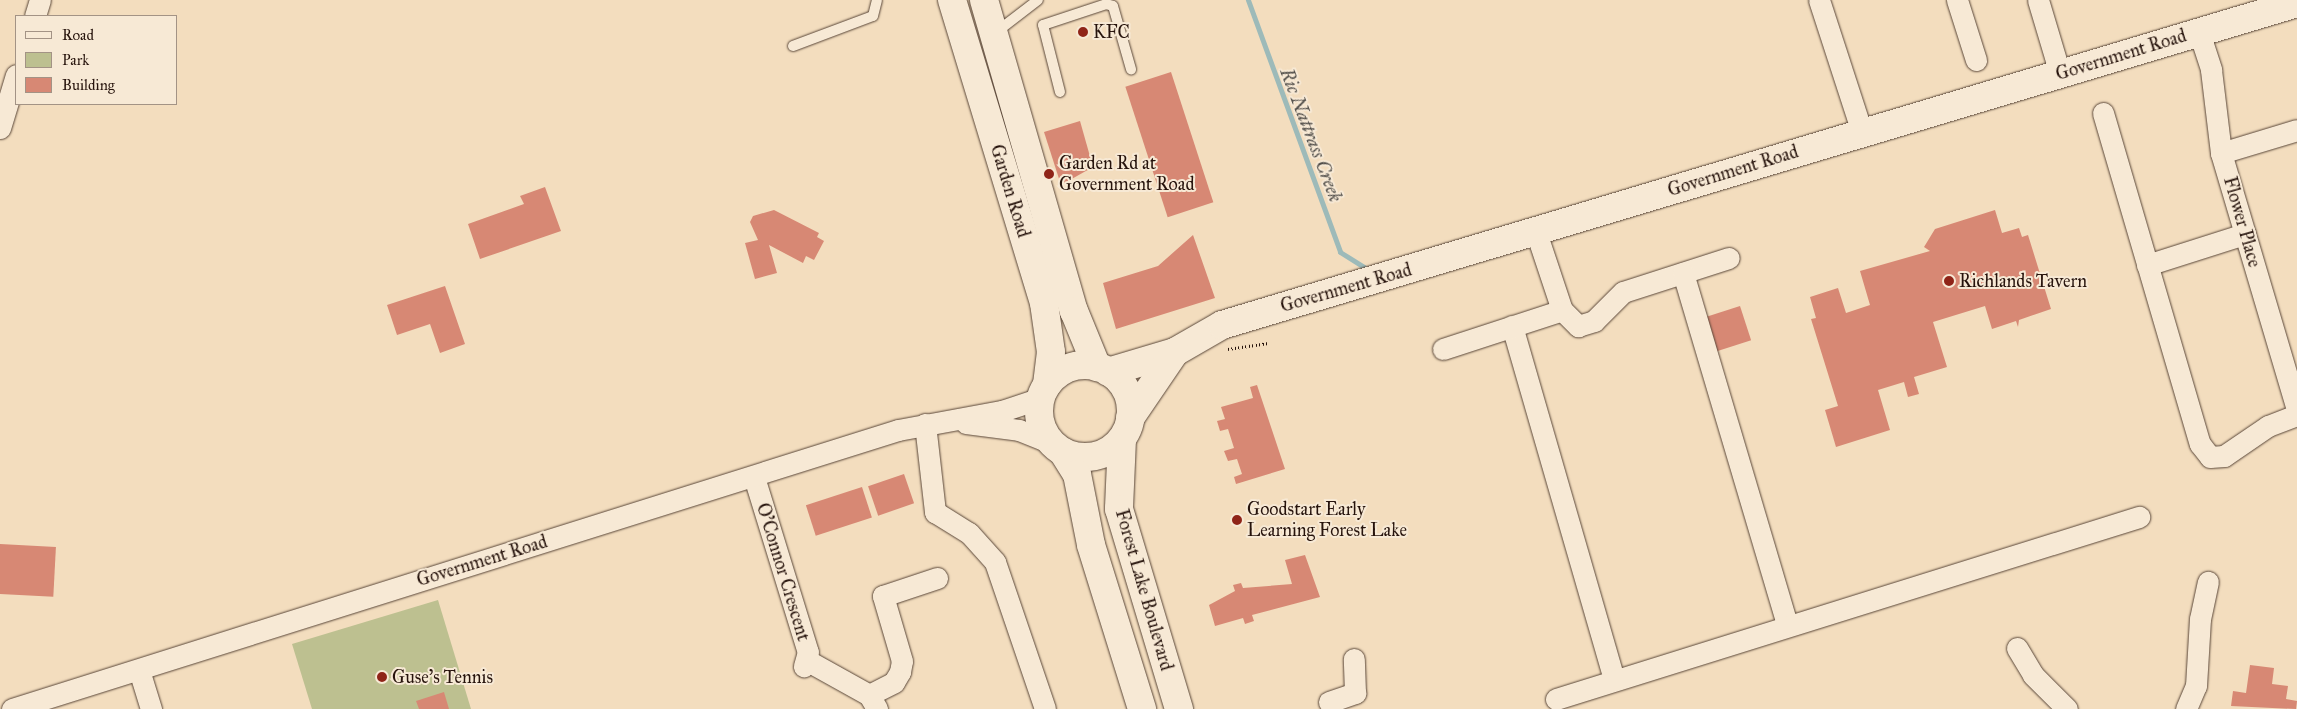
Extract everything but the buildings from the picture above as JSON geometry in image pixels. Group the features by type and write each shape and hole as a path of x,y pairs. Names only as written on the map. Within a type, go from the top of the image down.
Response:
{"main road":[{"name":"Garden Road","path":"984,0 1074,311 1102,369"},
{"name":"Garden Road","path":"957,3 1044,303 1051,352 1044,392"},
{"name":"Government Road","path":"1102,369 1175,352 1222,325 2297,3"},
{"name":"Government Road","path":"1126,428 1175,352"},
{"path":"1069,368 1102,369 1126,392 1126,428 1112,448 1088,457 1058,448 1040,422 1044,392 1069,368"},
{"name":"Forest Lake Boulevard","path":"1126,428 1119,509 1179,709"},
{"name":"Forest Lake Boulevard","path":"1058,448 1077,474 1091,545 1142,709"}],"street":[{"path":"35,15 40,0"},
{"path":"1818,0 1862,132"},
{"path":"1957,0 1976,60"},
{"path":"2038,0 2060,74"},
{"name":"Flower Place","path":"2199,32 2211,70 2221,153 2297,409"},
{"path":"0,128 15,79"},
{"path":"2104,113 2200,444 2210,457 2224,456 2268,426 2297,415"},
{"path":"2221,153 2297,130"},
{"path":"1536,232 1562,310 1569,321 1587,326 1623,292 1729,258"},
{"path":"2147,265 2245,234"},
{"path":"1682,273 1787,625"},
{"path":"1443,349 1562,310"},
{"path":"1512,326 1614,680"},
{"name":"Government Road","path":"12,709 925,424 1016,408 1044,392"},
{"name":"Government Road","path":"954,420 1019,430 1058,448"},
{"path":"925,424 935,512 969,533 995,562 1045,709"},
{"name":"O'Connor Crescent","path":"754,477 806,664 873,702"},
{"path":"1556,699 1787,625 2139,517"},
{"path":"873,702 894,682 900,672 902,661 882,596 937,578"},
{"path":"2186,709 2196,686 2200,619 2208,582"},
{"path":"2017,648 2033,675 2067,709"},
{"path":"1329,702 1357,701 1354,659"},
{"path":"139,670 151,709"}],"lane":[{"path":"793,46 873,16 878,0"},
{"path":"994,34 1038,0"},
{"path":"1060,92 1042,26 1106,4 1113,6 1131,68"}],"path":[{"path":"1222,352 1269,343"}],"green space":[{"name":"Guse's Tennis","path":"438,600 471,709 312,709 292,644"}],"waterway":[{"name":"Ric Nattrass Creek","path":"1248,0 1340,252 1364,267"}],"place":[{"name":"KFC","path":"1083,32"},
{"name":"Garden Rd at Government Road","path":"1049,174"},
{"name":"Richlands Tavern","path":"1949,281"},
{"name":"Goodstart Early Learning Forest Lake","path":"1237,520"},
{"name":"Guse's Tennis","path":"382,677"}]}
